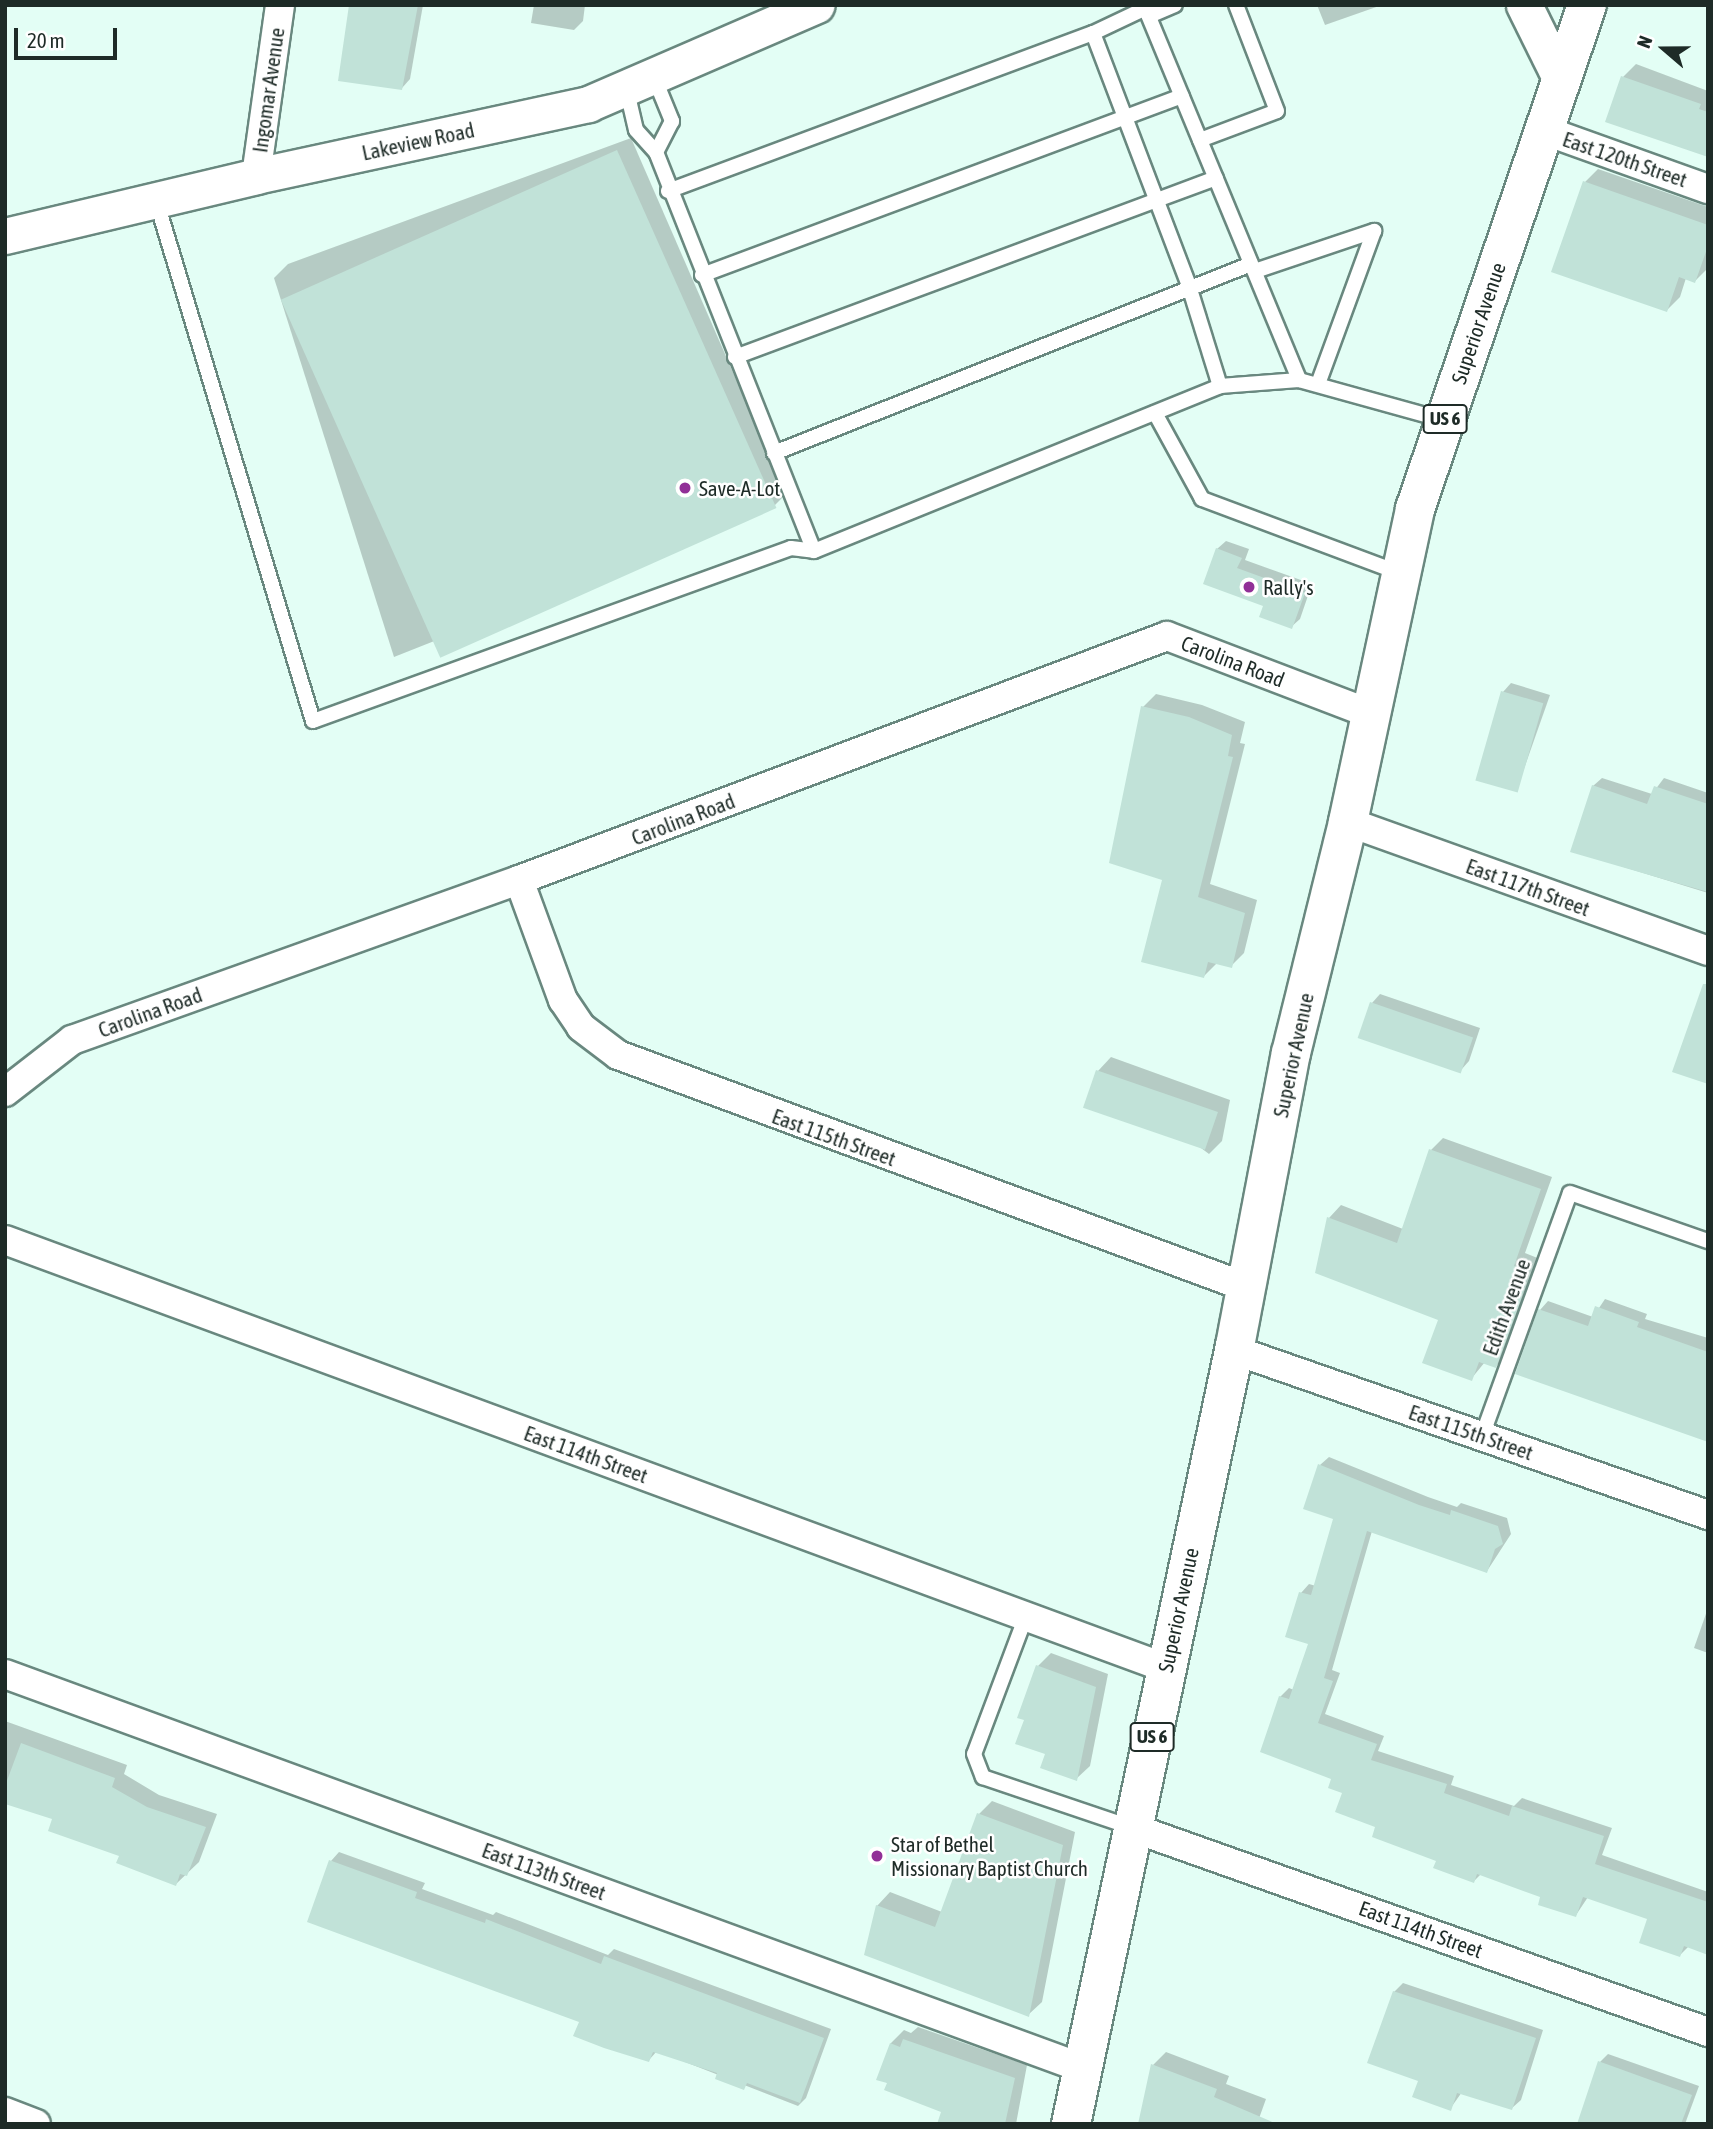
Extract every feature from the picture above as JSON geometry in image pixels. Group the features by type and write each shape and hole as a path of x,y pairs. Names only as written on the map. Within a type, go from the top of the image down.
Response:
{"main road":[{"name":"Superior Avenue","path":"1071,2124 1234,1350 1291,1054 1348,822 1369,713 1415,509 1587,5"}],"street":[{"name":"Ingomar Avenue","path":"256,176 280,5"},
{"name":"Lakeview Road","path":"5,236 256,176 588,104 817,5"},
{"path":"1524,5 1560,78"},
{"name":"East 120th Street","path":"1543,130 1708,189"},
{"name":"Carolina Road","path":"5,1092 72,1040 519,880 1167,636 1369,713"},
{"name":"East 117th Street","path":"1348,822 1708,951"},
{"name":"East 115th Street","path":"519,880 563,1000 581,1027 618,1055 1246,1287"},
{"name":"East 114th Street","path":"5,1240 1166,1668"},
{"name":"East 115th Street","path":"1234,1350 1708,1515"},
{"name":"East 113th Street","path":"5,1674 1082,2068"},
{"name":"East 114th Street","path":"1133,1828 1708,2032"},
{"path":"5,2112 36,2124"}],"lane":[{"path":"668,191 1093,33 1146,10 1175,5"},
{"path":"1200,140 1277,111 1237,5"},
{"path":"1146,10 1299,380"},
{"path":"1093,33 1189,286 1220,386"},
{"path":"640,82 635,130 656,152 668,191 814,551"},
{"path":"640,82 672,121 656,152"},
{"path":"702,275 1182,96"},
{"path":"735,357 1158,202 1216,178"},
{"path":"156,200 313,721 791,548 814,551 1220,386 1299,380 1445,420"},
{"path":"774,453 1189,286 1374,231 1318,384"},
{"path":"1155,413 1202,499 1401,573"},
{"name":"Edith Avenue","path":"1482,1436 1570,1193 1708,1241"},
{"path":"1026,1616 974,1755 983,1777 1133,1828"}],"building":[{"path":"349,5 418,5 402,90 338,81"},
{"path":"1621,76 1701,104 1699,109 1708,112 1708,157 1605,122"},
{"path":"617,150 776,508 440,658 281,300"},
{"path":"1583,181 1708,225 1708,246 1695,283 1679,277 1667,312 1551,272"},
{"path":"1216,548 1242,558 1237,568 1305,593 1292,629 1259,617 1263,606 1203,584"},
{"path":"1501,691 1543,703 1518,793 1475,780"},
{"path":"1141,706 1189,717 1232,735 1228,756 1233,757 1198,897 1245,913 1232,968 1208,962 1204,978 1141,962 1162,880 1109,863"},
{"path":"1592,785 1647,804 1654,786 1708,804 1708,892 1570,852"},
{"path":"1703,984 1708,984 1708,1084 1672,1072"},
{"path":"1370,1002 1473,1037 1461,1073 1358,1038"},
{"path":"1096,1070 1218,1112 1205,1150 1083,1108"},
{"path":"1429,1149 1541,1189 1514,1266 1529,1271 1520,1302 1496,1368 1479,1362 1472,1381 1422,1363 1438,1320 1315,1273 1327,1217 1397,1243"},
{"path":"1595,1306 1639,1322 1637,1327 1708,1352 1708,1442 1515,1374 1538,1309 1588,1326"},
{"path":"1318,1464 1419,1505 1450,1515 1451,1510 1498,1526 1503,1544 1495,1549 1487,1573 1367,1531 1324,1678 1333,1681 1318,1723 1377,1744 1371,1760 1447,1784 1444,1793 1509,1816 1512,1806 1604,1836 1595,1864 1708,1902 1708,1955 1684,1946 1680,1957 1639,1943 1647,1919 1583,1897 1576,1917 1538,1905 1540,1897 1477,1874 1474,1883 1433,1868 1436,1861 1372,1837 1375,1827 1335,1812 1342,1793 1328,1788 1331,1779 1260,1752 1279,1696 1289,1699 1308,1644 1285,1637 1299,1592 1311,1595 1333,1519 1303,1509"},
{"path":"1036,1665 1096,1687 1077,1781 1040,1768 1045,1754 1015,1744 1024,1720 1017,1718"},
{"path":"21,1743 115,1778 112,1787 147,1807 206,1827 187,1876 180,1874 176,1886 116,1863 119,1856 48,1831 52,1819 5,1804 5,1786"},
{"path":"977,1813 1063,1845 1029,2017 864,1955 876,1905 935,1927"},
{"path":"329,1860 417,1892 415,1898 485,1923 486,1919 601,1964 604,1956 824,2038 800,2103 747,2083 744,2090 715,2079 717,2073 653,2052 649,2062 604,2048 573,2036 579,2022 307,1922"},
{"path":"1393,1991 1536,2038 1512,2110 1457,2093 1451,2111 1412,2097 1418,2081 1367,2063"},
{"path":"903,2039 1015,2078 1005,2124 937,2124 941,2112 884,2090 887,2083 876,2080 890,2043 900,2047"},
{"path":"1598,2061 1692,2095 1681,2124 1577,2124"},
{"path":"1151,2064 1217,2089 1214,2097 1277,2124 1138,2124"}],"place":[{"name":"Save-A-Lot","path":"685,488"},
{"name":"Rally's","path":"1249,587"},
{"name":"Star of Bethel Missionary Baptist Church","path":"877,1856"}]}
